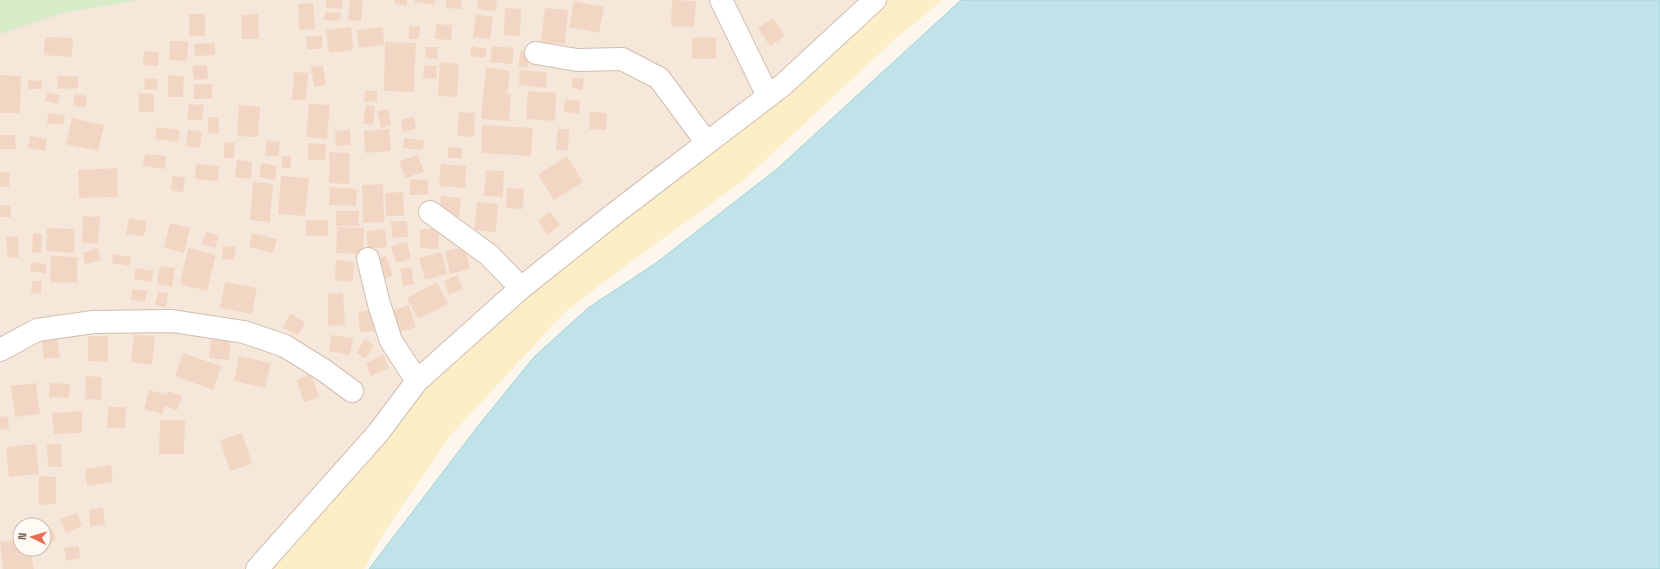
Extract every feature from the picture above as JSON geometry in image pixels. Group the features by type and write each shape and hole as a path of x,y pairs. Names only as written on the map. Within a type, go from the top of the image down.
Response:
{"street":[{"path":"721,0 768,96"},
{"path":"257,569 378,433 417,381 521,288 614,214 784,84 875,0"},
{"path":"536,53 577,60 622,59 660,78 708,143"},
{"path":"430,212 489,255 521,288"},
{"path":"368,259 379,304 391,341 417,381"},
{"path":"0,350 37,330 93,322 172,321 244,332 285,346 325,371 352,391"}],"shaded area":[{"path":"0,0 899,0 263,569 0,569"}],"green space":[{"path":"0,0 139,0 63,13 0,34"}],"sand":[{"path":"877,0 943,0 894,40 744,180 625,266 565,312 449,437 382,536 364,569 265,569 420,383"}],"water":[{"path":"961,0 1660,0 1660,569 369,569 478,426 534,357 588,308 656,263 777,169"}],"building":[{"path":"326,0 343,0 343,9 326,8"},
{"path":"350,0 363,0 361,21 348,20"},
{"path":"395,0 407,0 406,6 395,4"},
{"path":"415,0 435,0 435,5 414,2"},
{"path":"446,0 462,0 461,9 446,8"},
{"path":"478,0 497,0 495,11 477,9"},
{"path":"672,0 696,1 694,27 671,26"},
{"path":"574,1 604,7 599,33 569,27"},
{"path":"313,3 315,29 299,30 298,4"},
{"path":"505,8 521,9 520,36 504,35"},
{"path":"545,8 568,10 565,44 541,42"},
{"path":"325,12 341,13 340,21 324,20"},
{"path":"189,14 205,14 205,36 189,36"},
{"path":"258,14 259,39 242,39 241,15"},
{"path":"476,14 493,17 490,39 473,37"},
{"path":"773,18 785,36 770,46 758,28"},
{"path":"436,24 452,25 451,40 435,39"},
{"path":"409,26 420,27 419,39 409,39"},
{"path":"351,27 353,50 329,53 326,30"},
{"path":"383,27 384,45 359,48 357,30"},
{"path":"306,36 322,36 322,49 307,49"},
{"path":"45,37 73,38 72,57 44,55"},
{"path":"716,37 716,59 692,59 692,38"},
{"path":"170,41 188,41 187,61 169,60"},
{"path":"385,42 416,43 414,92 384,91"},
{"path":"215,43 215,55 195,56 194,44"},
{"path":"471,46 487,49 485,58 470,56"},
{"path":"492,46 514,48 512,64 490,62"},
{"path":"426,47 438,47 437,59 425,58"},
{"path":"144,51 159,52 158,66 143,65"},
{"path":"520,51 529,51 528,67 519,67"},
{"path":"440,62 459,64 457,97 438,96"},
{"path":"207,65 208,79 194,80 192,66"},
{"path":"323,65 326,85 314,87 311,67"},
{"path":"424,65 437,66 436,79 423,78"},
{"path":"486,67 510,71 507,95 511,94 509,121 481,119"},
{"path":"520,70 547,73 546,88 519,85"},
{"path":"294,72 308,73 306,100 292,100"},
{"path":"0,75 21,76 20,113 0,113"},
{"path":"168,75 184,76 183,97 168,97"},
{"path":"57,76 78,76 78,88 57,89"},
{"path":"573,77 584,79 582,90 571,88"},
{"path":"145,78 158,79 157,90 144,89"},
{"path":"28,80 42,81 42,89 28,89"},
{"path":"194,84 212,84 212,99 194,99"},
{"path":"365,91 377,91 377,102 364,101"},
{"path":"528,91 556,93 555,121 526,119"},
{"path":"47,92 60,95 58,104 45,101"},
{"path":"139,93 154,94 154,112 139,112"},
{"path":"75,94 87,96 86,107 73,106"},
{"path":"565,99 580,101 579,114 564,112"},
{"path":"189,104 204,105 202,121 187,119"},
{"path":"309,104 330,105 327,139 306,137"},
{"path":"239,105 260,107 258,137 237,136"},
{"path":"366,105 375,106 373,125 363,124"},
{"path":"388,109 391,125 381,128 377,111"},
{"path":"459,112 475,113 474,137 457,136"},
{"path":"590,112 607,113 606,130 589,129"},
{"path":"48,113 65,115 63,125 47,123"},
{"path":"208,117 219,117 219,133 208,134"},
{"path":"414,117 416,129 403,132 401,120"},
{"path":"72,118 104,125 98,151 66,144"},
{"path":"482,125 533,128 531,156 481,153"},
{"path":"157,127 180,130 178,142 155,139"},
{"path":"389,129 391,151 365,153 364,131"},
{"path":"558,129 569,129 568,151 556,150"},
{"path":"188,130 202,132 200,148 186,146"},
{"path":"350,130 351,145 336,146 335,131"},
{"path":"0,135 15,135 16,149 0,149"},
{"path":"30,136 47,139 45,151 28,148"},
{"path":"404,138 424,140 423,150 403,148"},
{"path":"267,140 280,142 278,157 265,155"},
{"path":"224,142 235,143 234,158 224,158"},
{"path":"308,143 326,144 325,160 308,160"},
{"path":"448,147 462,148 462,158 448,158"},
{"path":"329,152 350,153 349,184 329,183"},
{"path":"145,154 166,156 165,169 143,166"},
{"path":"418,155 424,172 405,178 399,161"},
{"path":"282,156 291,156 291,168 282,168"},
{"path":"567,156 583,182 554,200 538,175"},
{"path":"237,160 252,162 251,179 235,177"},
{"path":"261,163 277,166 275,180 259,177"},
{"path":"196,164 219,166 218,181 195,179"},
{"path":"441,164 466,166 465,188 439,186"},
{"path":"117,168 118,197 79,198 78,170"},
{"path":"486,170 504,171 503,197 484,196"},
{"path":"0,172 10,173 9,187 0,187"},
{"path":"172,176 185,177 183,192 171,191"},
{"path":"281,176 309,178 305,216 278,214"},
{"path":"410,179 428,180 428,195 410,195"},
{"path":"253,182 273,184 270,222 250,220"},
{"path":"383,184 384,222 363,223 362,185"},
{"path":"330,187 357,189 356,206 329,205"},
{"path":"507,188 524,189 523,209 506,208"},
{"path":"403,192 404,216 386,216 385,193"},
{"path":"441,196 461,198 459,217 439,215"},
{"path":"477,202 498,204 496,232 474,230"},
{"path":"0,205 11,205 11,217 0,217"},
{"path":"336,211 359,211 359,226 336,226"},
{"path":"550,211 560,225 548,235 538,221"},
{"path":"83,216 100,217 98,244 82,242"},
{"path":"129,218 147,221 144,237 126,234"},
{"path":"306,220 328,220 328,236 306,236"},
{"path":"391,221 407,221 408,237 392,238"},
{"path":"170,223 190,228 184,253 164,248"},
{"path":"337,227 364,228 363,254 336,253"},
{"path":"47,228 75,229 74,253 46,251"},
{"path":"385,229 387,247 368,249 366,231"},
{"path":"420,229 439,229 439,249 420,248"},
{"path":"206,232 219,236 215,248 202,244"},
{"path":"33,233 42,234 41,253 32,252"},
{"path":"252,233 277,239 273,253 249,247"},
{"path":"18,236 19,257 8,258 6,237"},
{"path":"407,242 411,259 396,263 391,246"},
{"path":"223,246 236,247 234,260 222,259"},
{"path":"465,247 470,269 450,274 445,251"},
{"path":"98,248 101,260 85,264 83,253"},
{"path":"188,248 216,255 207,291 180,284"},
{"path":"442,252 447,274 425,280 419,258"},
{"path":"113,254 131,257 129,266 112,263"},
{"path":"51,256 77,257 77,283 50,282"},
{"path":"386,256 393,276 377,281 370,261"},
{"path":"336,260 354,262 353,282 335,280"},
{"path":"31,262 46,264 46,274 30,271"},
{"path":"160,266 175,268 172,287 157,284"},
{"path":"411,267 414,284 403,286 400,269"},
{"path":"136,268 153,271 152,282 134,279"},
{"path":"457,275 463,289 449,295 444,281"},
{"path":"32,281 42,281 41,294 31,293"},
{"path":"225,282 257,288 252,314 220,308"},
{"path":"437,282 448,304 418,319 407,298"},
{"path":"132,289 147,291 145,302 131,300"},
{"path":"158,292 168,293 166,307 155,305"},
{"path":"343,293 345,325 328,326 328,294"},
{"path":"409,305 416,327 398,333 391,311"},
{"path":"377,310 378,331 360,332 358,312"},
{"path":"290,313 305,322 298,335 283,328"},
{"path":"57,333 60,357 44,359 41,334"},
{"path":"134,334 155,337 152,365 131,362"},
{"path":"212,334 231,336 229,360 209,358"},
{"path":"331,335 353,338 350,355 329,351"},
{"path":"88,336 108,336 108,362 88,361"},
{"path":"365,339 374,346 365,359 356,353"},
{"path":"183,353 221,366 213,390 175,376"},
{"path":"383,355 389,368 371,376 366,363"},
{"path":"239,356 271,363 265,388 234,381"},
{"path":"311,374 319,397 304,402 296,380"},
{"path":"86,376 102,377 101,400 85,399"},
{"path":"36,383 40,414 15,417 11,386"},
{"path":"49,383 70,384 69,398 49,397"},
{"path":"149,390 167,395 168,391 182,396 177,410 165,406 162,414 144,409"},
{"path":"108,407 126,407 125,428 107,428"},
{"path":"82,411 82,433 54,434 52,413"},
{"path":"8,416 9,429 0,430 0,417"},
{"path":"160,420 185,420 184,454 159,454"},
{"path":"242,433 252,464 230,471 220,440"},
{"path":"36,444 39,474 9,477 6,447"},
{"path":"47,444 61,444 62,467 48,467"},
{"path":"111,465 113,482 87,486 85,469"},
{"path":"39,476 56,477 56,504 39,505"},
{"path":"103,508 105,525 90,526 89,509"},
{"path":"77,513 82,526 66,533 60,519"},
{"path":"52,529 56,540 52,541"},
{"path":"12,540 12,557 32,557 34,569 3,569 0,542"},
{"path":"78,546 81,558 66,561 64,548"}]}
